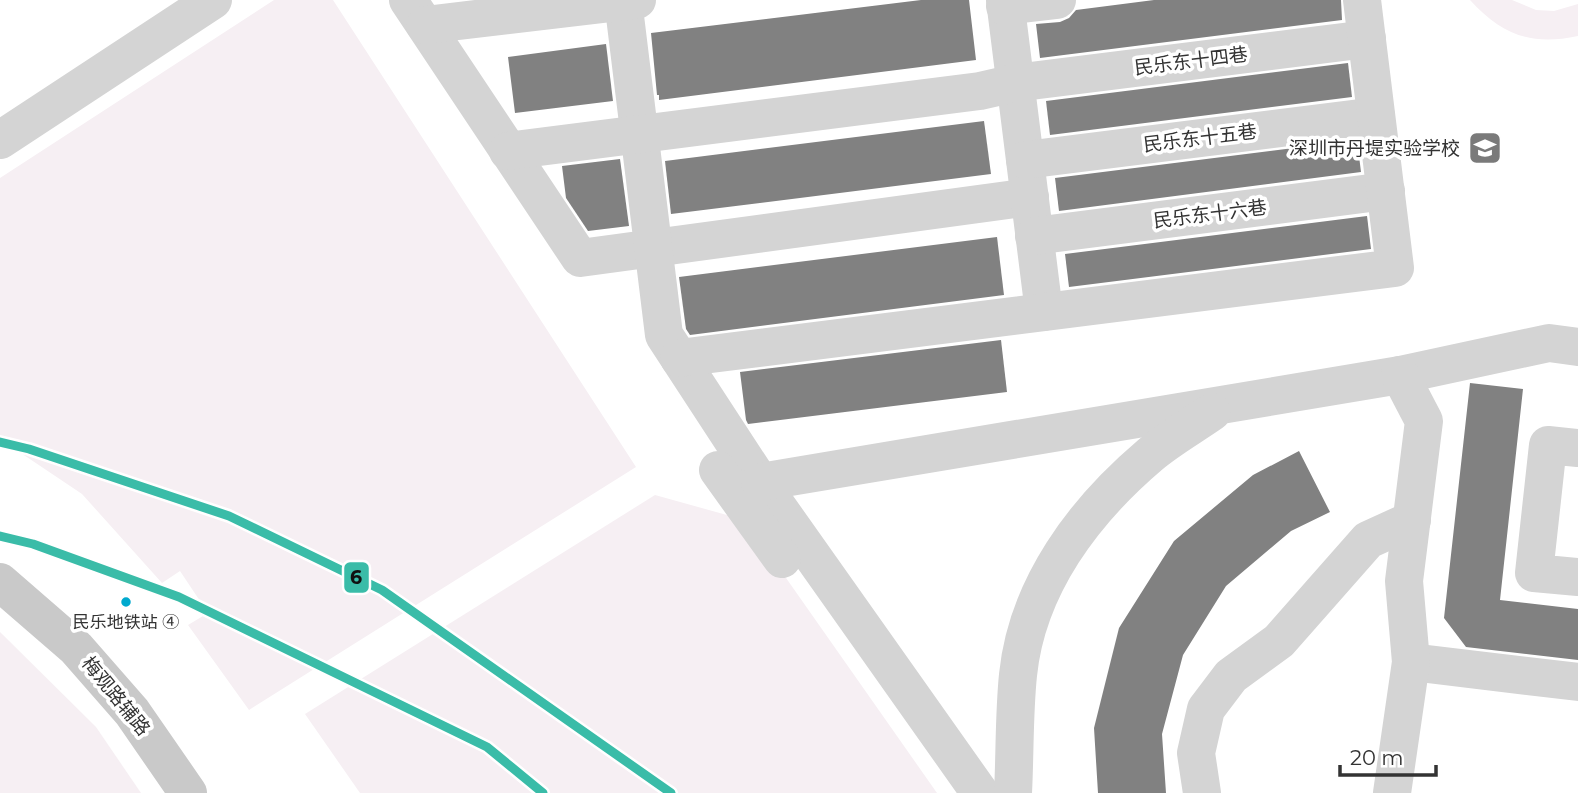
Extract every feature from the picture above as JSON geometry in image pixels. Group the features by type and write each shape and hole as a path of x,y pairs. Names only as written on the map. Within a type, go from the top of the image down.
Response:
{"main road":[{"name":"梅观路辅路","path":"0,582 76,648 132,712 188,793"}],"street":[{"path":"0,140 213,0"},
{"path":"1044,312 1005,3 1057,0"},
{"path":"679,358 1395,268 1362,0"},
{"path":"416,13 628,1 639,134 664,335 760,482 980,793"},
{"path":"416,13 580,258 1030,197"},
{"name":"民乐东十四巷","path":"508,151 1367,39"},
{"name":"民乐东十五巷","path":"1025,160 1376,116"},
{"name":"民乐东十六巷","path":"1034,236 1386,191"},
{"path":"760,482 1400,375 1549,344 1578,347"},
{"path":"1392,793 1411,662 1404,582 1424,421 1400,375"},
{"path":"1013,793 1018,673 1030,618 1055,565 1088,517 1151,453 1223,405"},
{"path":"1578,448 1548,445 1534,573 1578,577"},
{"path":"718,470 948,793"},
{"path":"1202,793 1196,753 1206,709 1231,676 1279,641 1368,540 1412,520"},
{"path":"1411,662 1578,682"}],"shaded area":[{"path":"274,0 333,0 636,467 249,710 188,625 208,613 180,571 162,583 82,494 0,439 0,178"},
{"path":"1470,0 1512,0 1536,10 1554,11 1578,4 1578,36 1546,40 1518,35 1494,22"},
{"path":"655,495 734,517 753,531 937,793 360,793 305,714"},
{"path":"0,632 96,727 141,793 0,793"}],"building":[{"path":"921,0 969,0 976,60 659,100 657,95 651,33"},
{"path":"1154,0 1341,0 1342,20 1040,58 1036,24 1060,22 1069,18 1076,10"},
{"path":"606,44 613,101 515,113 508,57"},
{"path":"1348,63 1352,97 1050,135 1046,101"},
{"path":"984,121 991,174 671,214 665,161"},
{"path":"1357,140 1361,172 1059,211 1055,178"},
{"path":"620,159 629,226 588,231 566,198 562,166"},
{"path":"1367,216 1371,249 1069,287 1065,254"},
{"path":"997,237 1004,295 690,335 686,329 679,277"},
{"path":"1001,340 1007,392 748,424 746,420 740,372"},
{"path":"1470,383 1523,389 1500,600 1578,609 1578,660 1466,647 1444,618"},
{"path":"1299,451 1330,512 1291,531 1226,586 1183,655 1162,734 1166,793 1098,793 1094,728 1119,628 1174,541 1253,475"}],"transit line":[{"name":"6","path":"0,442 29,449 229,516 382,590 671,793"},
{"name":"6","path":"0,536 33,544 179,597 487,747 543,793"}],"place":[{"name":"深圳市丹堤实验学校","path":"1485,148"},
{"name":"民乐地铁站 ④","path":"126,602"}]}
